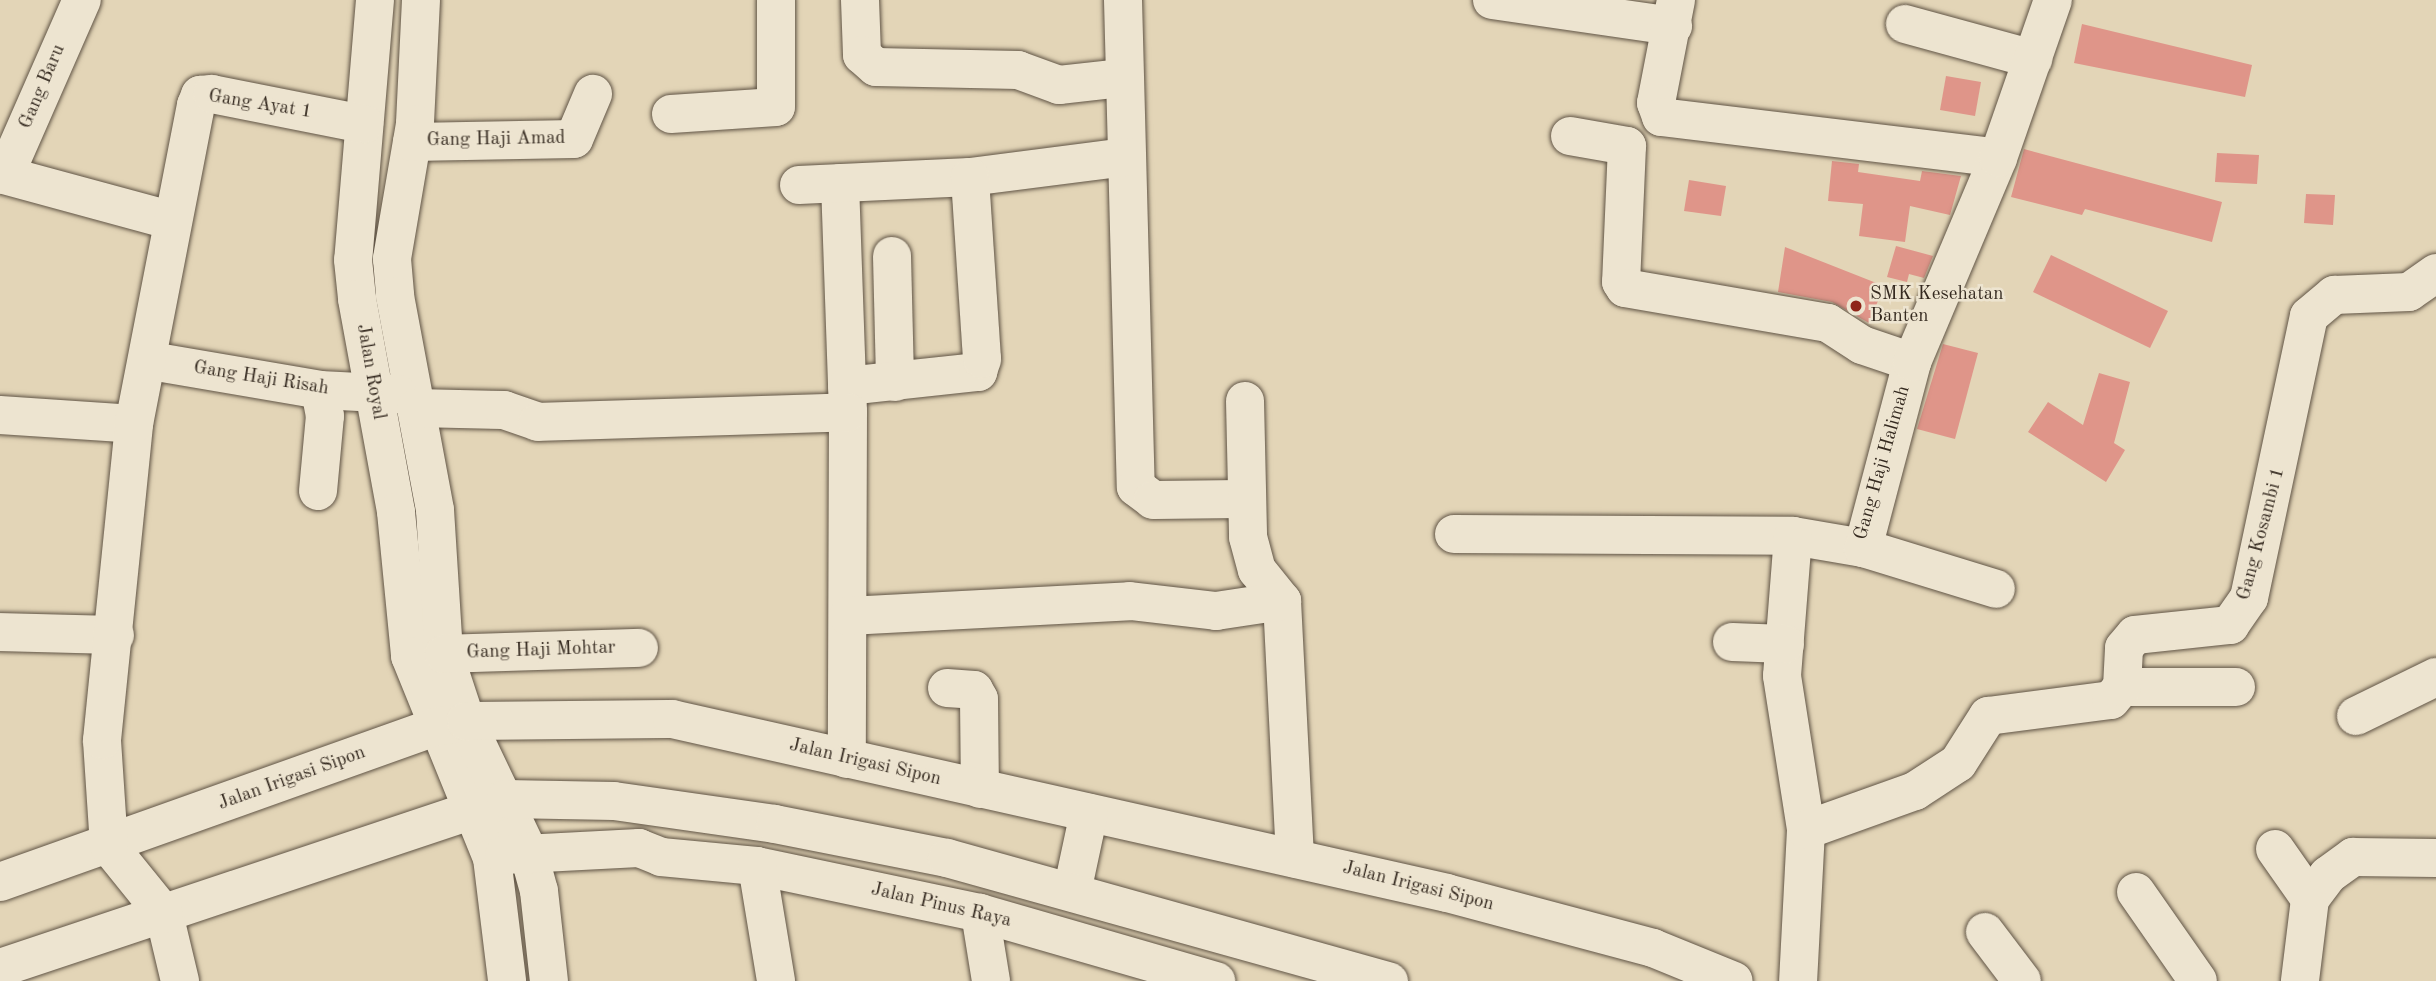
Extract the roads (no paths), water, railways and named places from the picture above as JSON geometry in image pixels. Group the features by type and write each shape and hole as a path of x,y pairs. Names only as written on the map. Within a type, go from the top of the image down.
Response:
{"street":[{"name":"Gang Baru","path":"3,175 82,0"},
{"name":"Jalan Royal","path":"375,0 353,260 396,512 410,656 453,729"},
{"name":"Jalan Royal","path":"421,0 412,142 392,259 435,510 444,654 453,729"},
{"path":"671,114 776,107 776,0"},
{"path":"860,0 862,55 876,67 1018,70 1059,85 1121,78"},
{"path":"1123,0 1121,78 1127,157 1136,487 1153,500 1243,499"},
{"path":"1492,0 1675,13 1656,103 1661,117 1998,158"},
{"name":"Gang Haji Halimah","path":"1454,534 1793,536 1863,548 1912,362 1998,158 2053,0"},
{"path":"1905,24 2033,59"},
{"name":"Gang Haji Amad","path":"412,142 574,139 593,94"},
{"name":"Gang Ayat 1","path":"173,221 200,95 365,124"},
{"path":"1570,136 1627,146 1620,282 1625,288 1828,323 1862,345 1912,362"},
{"path":"799,185 970,177 1127,157"},
{"path":"3,175 146,218 173,221 151,361 134,424 115,635 102,740 109,846 164,914 180,981"},
{"name":"Gang Haji Risah","path":"151,361 320,390 504,410 538,422 848,399 895,382 976,374 981,368 970,177"},
{"path":"839,183 848,399 847,758"},
{"path":"892,256 895,382"},
{"name":"Gang Kosambi 1","path":"2122,687 2124,648 2135,635 2151,629 2221,629 2239,615 2249,598 2309,316 2318,303 2334,295 2409,292 2434,279"},
{"path":"318,491 325,416 320,390"},
{"path":"1245,401 1243,499 1257,570 1282,601 1295,859"},
{"path":"0,415 134,424"},
{"path":"1793,536 1782,676 1806,830 1798,981"},
{"path":"1863,548 1996,589"},
{"path":"848,616 1130,601 1216,611 1282,601"},
{"path":"0,632 115,635"},
{"path":"1732,642 1785,644"},
{"name":"Gang Haji Mohtar","path":"444,654 639,648"},
{"path":"2356,716 2436,677"},
{"path":"1806,830 1915,791 1958,763 1988,716 2102,704 2122,687 2236,687"},
{"path":"947,688 974,690 979,699 980,789"},
{"name":"Jalan Irigasi Sipon","path":"0,882 453,729 672,719 980,789 1088,822 1295,859 1653,948 1734,981"},
{"path":"453,729 489,800 549,981"},
{"path":"0,968 164,914 489,800 614,801 775,824 1075,880 1389,981"},
{"path":"1075,880 1088,822"},
{"path":"2275,849 2310,900"},
{"name":"Jalan Pinus Raya","path":"512,864 639,866 650,853 757,866 980,913 1178,976 1216,981"},
{"path":"2300,981 2310,900 2328,875 2353,857 2436,858"},
{"path":"507,981 512,864"},
{"path":"757,866 776,981"},
{"path":"2136,892 2198,981"},
{"path":"980,913 991,981"},
{"path":"1984,932 2022,981"}],"place":[{"name":"SMK Kesehatan Banten","path":"1856,306"}]}
